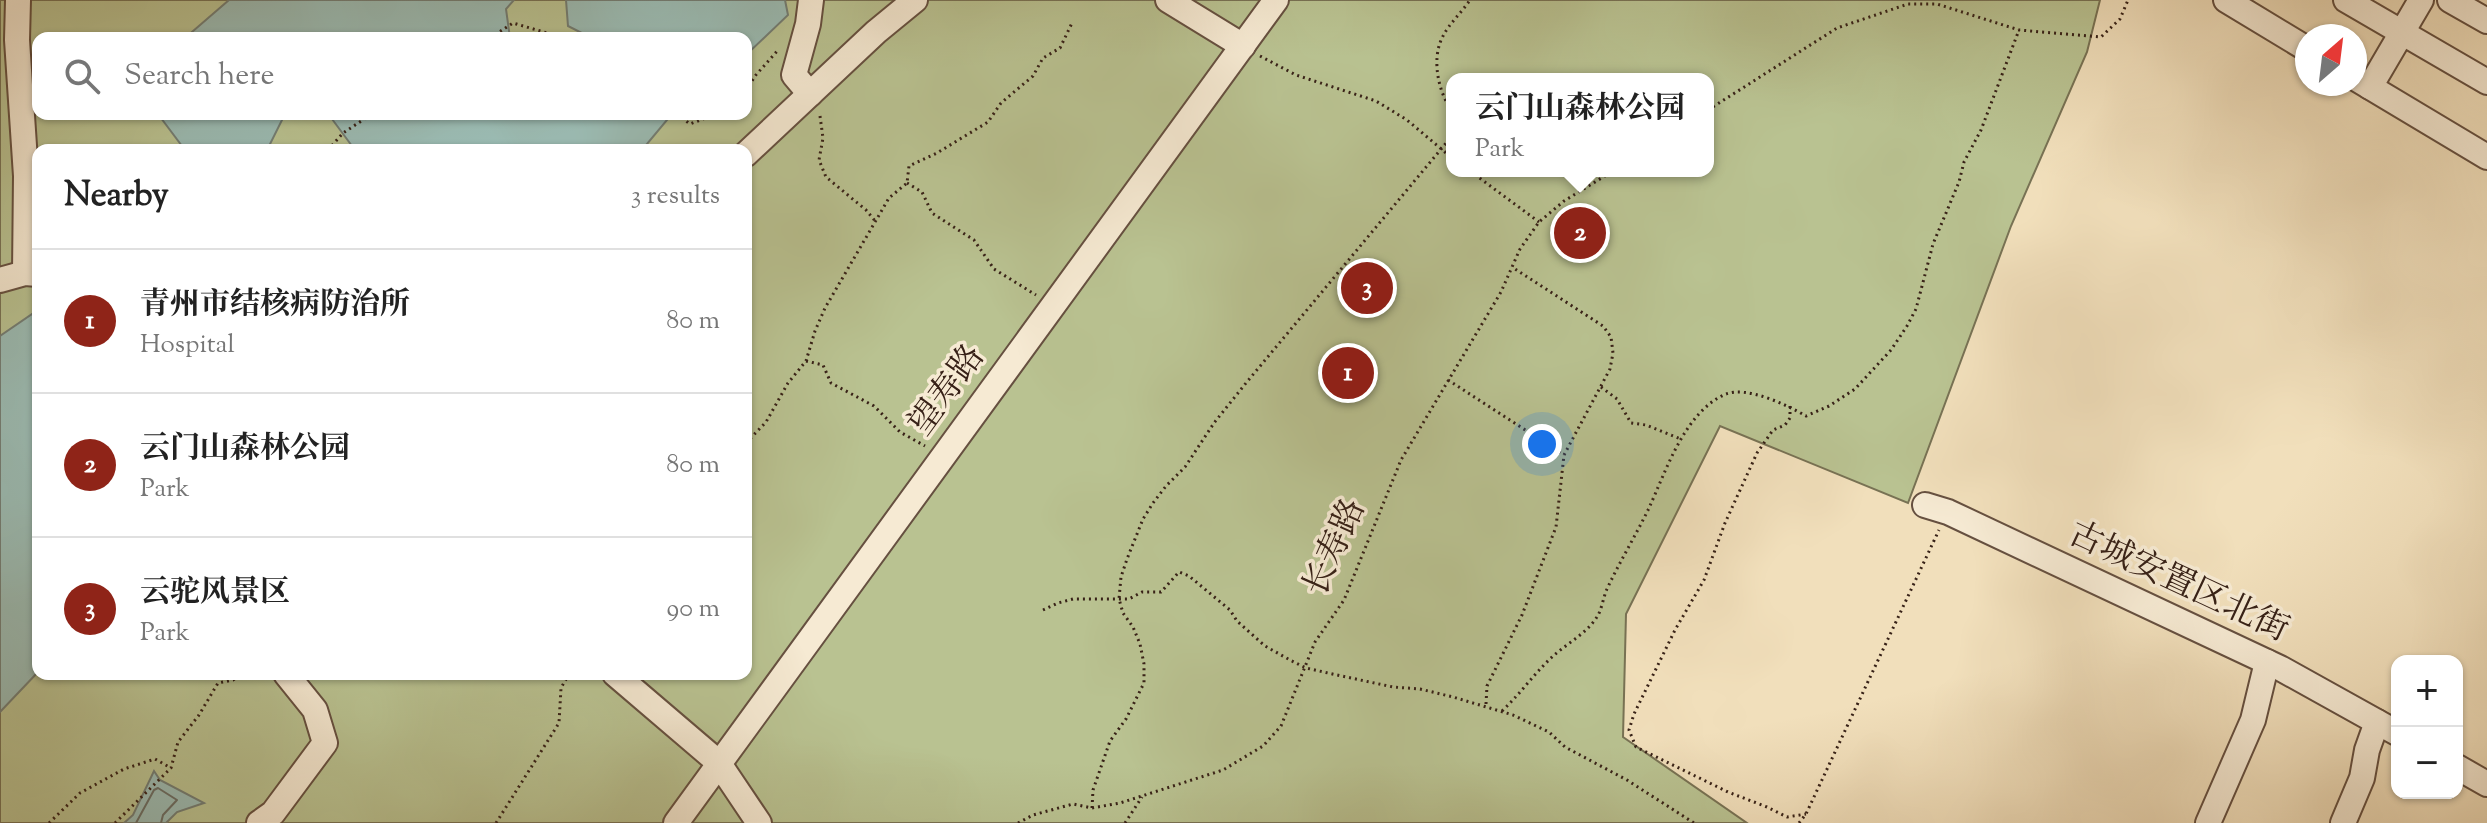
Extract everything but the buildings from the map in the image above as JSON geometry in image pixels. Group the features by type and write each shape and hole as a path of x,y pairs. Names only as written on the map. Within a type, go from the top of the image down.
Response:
{"street":[{"path":"0,280 32,274 17,40 18,0"},
{"path":"810,94 794,75 811,0"},
{"path":"752,148 876,32 915,0"},
{"path":"1168,0 1243,46"},
{"name":"望寿路","path":"676,823 1276,0"},
{"path":"2346,0 2487,82"},
{"path":"2367,76 2421,0"},
{"path":"2450,0 2487,21"},
{"path":"2236,3 2295,41"},
{"path":"2367,84 2487,157"},
{"name":"古城安置区北街","path":"1936,508 2267,662 2387,728"},
{"path":"2208,823 2253,720 2267,662"},
{"path":"259,823 273,813 325,743 315,710 291,680"},
{"path":"622,680 718,762 759,823"},
{"path":"2343,823 2362,778 2367,750 2387,728"},
{"path":"2463,770 2487,784"}],"path":[{"path":"1446,103 1438,78 1437,61 1442,38 1470,0"},
{"path":"1714,106 1837,28 1908,4 1937,4 2019,30 2101,37 2120,19 2128,0"},
{"path":"499,32 513,23 544,32"},
{"path":"752,437 766,422 788,383 806,361 825,308 889,198 907,183 909,166 988,122 1001,103 1033,76 1043,58 1060,48 1072,23"},
{"path":"1502,711 1550,659 1599,615 1605,592 1695,419 1727,394 1747,393 1790,406 1806,416 1855,389 1891,350 1916,309 1933,244 2019,30"},
{"path":"752,81 783,45"},
{"path":"1243,46 1296,75 1376,101 1407,120 1446,153"},
{"path":"810,94 820,117 823,138 819,160 826,177 876,222"},
{"path":"333,144 343,133 363,120"},
{"path":"1092,808 1093,790 1110,741 1126,719 1144,683 1140,644 1119,599 1121,577 1143,519 1238,393 1446,143"},
{"path":"1478,177 1539,222"},
{"name":"长寿路","path":"1018,823 1033,815 1073,804 1092,808 1142,797 1223,770 1263,746 1281,726 1315,642 1344,600 1401,460 1501,292 1520,249 1539,222 1564,201 1603,177"},
{"path":"907,183 922,192 932,213 974,240 994,269 1052,306"},
{"path":"1486,705 1487,686 1522,615 1556,527 1564,455 1610,369 1613,353 1611,337 1603,326 1512,267"},
{"path":"806,361 823,365 831,383 874,406 900,432 924,445 939,460"},
{"path":"1448,380 1564,455"},
{"path":"1601,387 1617,399 1631,423 1646,425 1682,439"},
{"path":"1790,406 1790,418 1785,425 1773,430 1757,453 1725,523 1704,580 1652,675 1629,730 1636,747 1728,792 1787,817 1806,814"},
{"path":"1799,823 1806,814 1936,508"},
{"path":"1043,610 1073,599 1129,599 1142,592 1161,592 1179,572 1189,576 1230,610 1237,621 1265,646 1306,668 1393,687 1420,689 1502,711 1549,732 1565,747 1627,780 1694,823"},
{"path":"115,823 171,768 178,742 218,683 233,680"},
{"path":"496,823 559,723 561,688 566,680"},
{"path":"49,823 80,793 124,769 155,759 171,768"},
{"path":"1125,823 1142,797"}],"green space":[{"path":"0,0 2100,0 2087,52 2011,226 1908,503 1720,426 1626,614 1623,737 1747,823 0,823"}],"water":[{"path":"229,0 514,0 506,9 509,32 192,32"},
{"path":"566,0 785,0 788,15 752,49 752,32 580,32 568,26"},
{"path":"162,120 282,120 270,144 180,144"},
{"path":"333,120 667,120 647,144 351,144"},
{"path":"32,314 32,678 0,712 0,336"},
{"path":"154,771 160,780 204,803 177,812 166,823 124,823 133,815"}],"place":[{"name":"云门山森林公园","path":"1580,233"},
{"name":"云驼风景区","path":"1367,288"},
{"name":"青州市结核病防治所","path":"1348,373"}]}
